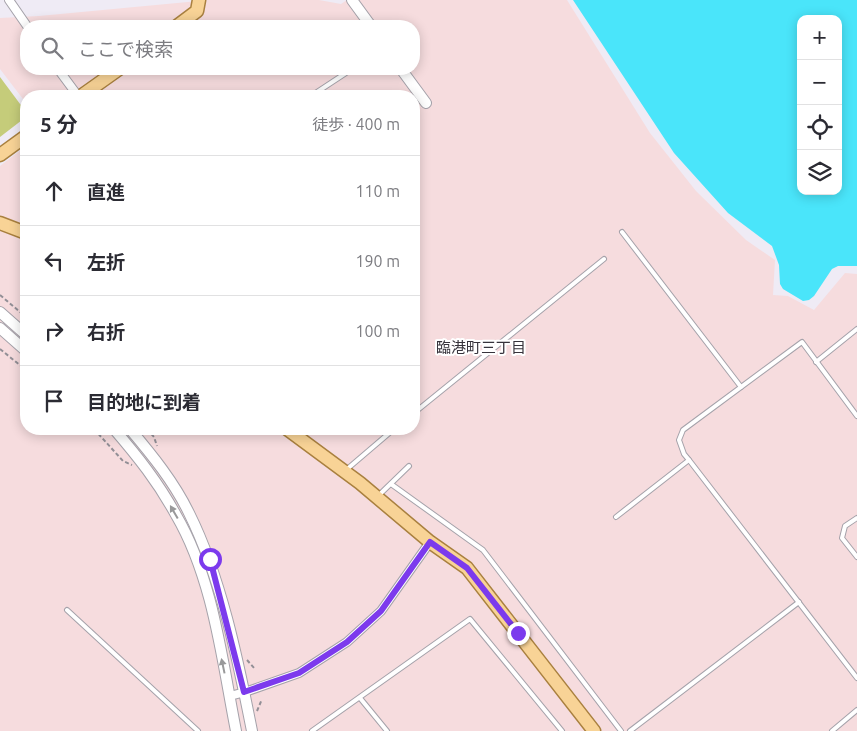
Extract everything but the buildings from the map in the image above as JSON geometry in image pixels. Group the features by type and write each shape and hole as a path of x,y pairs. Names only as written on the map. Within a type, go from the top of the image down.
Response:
{"main road":[{"path":"185,20 197,11 199,0"},
{"path":"89,90 110,75"},
{"path":"0,155 20,141"},
{"path":"0,223 20,231"},
{"path":"295,435 377,497 430,542 467,568 594,731"}],"street":[{"path":"9,0 24,20"},
{"path":"352,0 366,20"},
{"path":"63,75 75,90"},
{"path":"405,75 416,90"},
{"path":"420,95 426,103"},
{"path":"0,312 20,330"},
{"path":"0,328 20,346"},
{"path":"119,435 148,469 177,516 198,563 212,613 236,731"},
{"path":"135,435 169,479 188,511 210,559 252,731"},
{"path":"230,696 299,673 347,642 381,611 430,542"}],"lane":[{"path":"320,90 343,75"},
{"path":"622,232 741,387"},
{"path":"420,408 604,259"},
{"path":"816,362 857,329"},
{"path":"857,416 802,342 683,430 679,440 684,454 857,678"},
{"path":"344,471 387,435"},
{"path":"616,517 689,460"},
{"path":"377,497 409,466"},
{"path":"391,484 483,550 621,731"},
{"path":"857,518 845,526 842,538 857,557"},
{"path":"630,731 799,602"},
{"path":"67,610 198,731"},
{"path":"312,731 470,619 562,731"},
{"path":"360,698 387,731"},
{"path":"832,731 857,710"}],"path":[{"path":"0,295 20,312"},
{"path":"0,349 20,365"},
{"path":"99,435 123,461 136,468"}],"shaded area":[{"path":"209,0 319,0 341,4 347,0 567,0 650,133 696,191 746,240 775,260 773,295 788,296 814,310 845,273 857,274 857,731 0,731 0,166 20,151 20,435 420,435 420,90 20,90 20,95 0,69 0,18"}],"green space":[{"path":"0,77 20,104 20,122 0,137"}],"water":[{"path":"573,0 857,0 857,266 838,266 832,269 814,296 809,300 803,301 783,289 780,284 779,265 772,246 728,213 674,153"}],"district":[{"name":"臨港町三丁目","path":"481,348"}],"route":[{"path":"210,559 244,692 299,673 347,642 381,611 430,542 467,568 518,633"}]}
